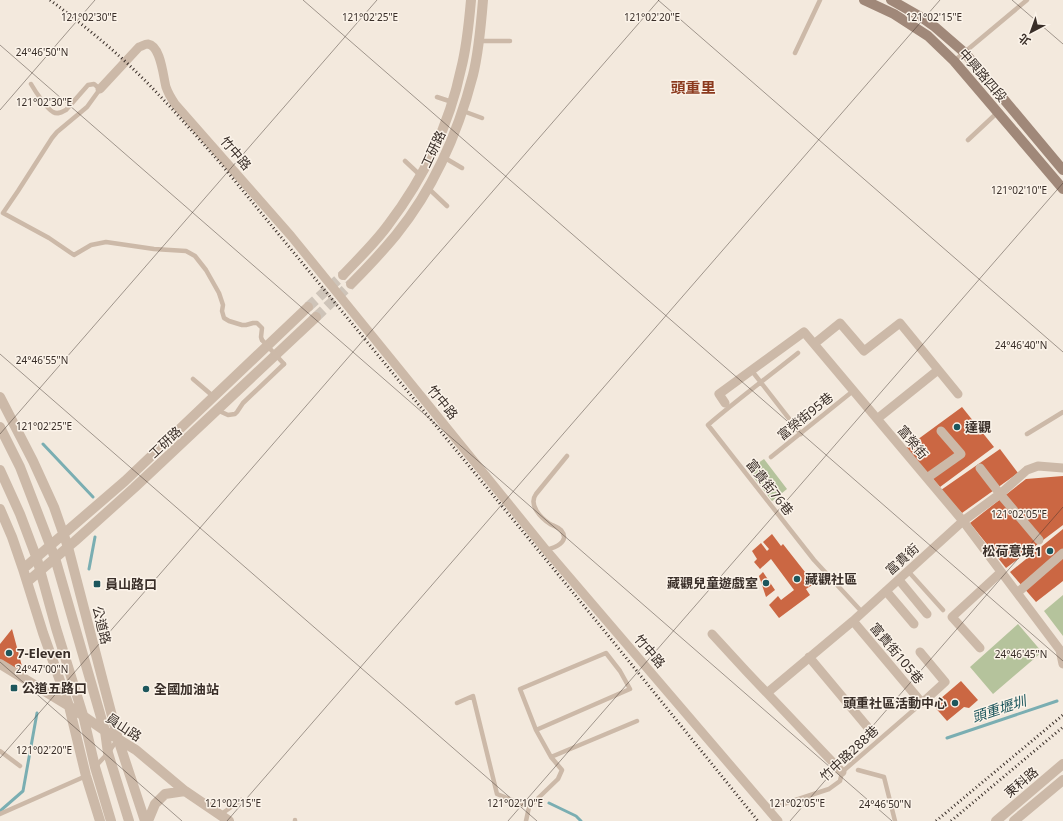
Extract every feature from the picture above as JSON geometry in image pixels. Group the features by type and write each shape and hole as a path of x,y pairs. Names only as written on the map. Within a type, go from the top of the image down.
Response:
{"main road":[{"name":"中興路四段","path":"864,0 894,14 928,36 954,61 1063,189"},
{"name":"中興路四段","path":"895,1 935,27 965,53 1063,170"}],"street":[{"name":"工研路","path":"343,275 388,226 405,202 434,152 446,122 461,70 466,47 471,0"},
{"name":"工研路","path":"351,284 377,258 397,234 428,188 444,158 455,134 474,74 483,0"},
{"path":"894,14 895,1"},
{"name":"竹中路","path":"100,89 139,47 149,44 154,46 160,57 167,89 175,104 291,236 546,550 778,821"},
{"name":"工研路","path":"23,570 125,481 308,307"},
{"name":"工研路","path":"27,582 134,488 316,317"},
{"path":"814,344 840,323 864,350 900,323 958,394"},
{"name":"富榮街","path":"726,405 719,394 804,332 963,521 1060,650 1063,664"},
{"path":"877,419 938,370"},
{"name":"公道路","path":"0,397 33,461 64,535 118,739 146,821"},
{"name":"公道路","path":"0,427 20,467 55,558 105,731 108,753 129,821"},
{"path":"927,478 960,454 941,431"},
{"name":"富貴街","path":"767,693 900,580 963,521 1000,494 1027,470 1038,466 1063,468"},
{"path":"980,468 1039,540"},
{"path":"0,470 23,520 37,558 56,628 83,715 95,767 111,821"},
{"path":"0,509 12,538 42,633 69,706 86,776 100,821"},
{"path":"1017,593 1063,553"},
{"path":"980,648 952,617 1001,572"},
{"path":"900,580 927,614"},
{"path":"886,591 914,624"},
{"name":"富貴街105巷","path":"853,621 922,702 945,682 920,652"},
{"path":"712,634 842,772"},
{"path":"809,657 870,730"},
{"name":"員山路","path":"0,664 69,706 136,750 185,791 229,821"},
{"name":"東科路","path":"996,821 1063,764"},
{"name":"東科路","path":"1014,821 1063,780"},
{"path":"146,821 155,804 165,794 185,791"}],"lane":[{"path":"795,53 820,0"},
{"path":"954,61 1026,0"},
{"path":"479,41 510,41"},
{"path":"30,84 49,109 57,114 66,110 88,85 94,84 100,89 87,107 52,138 3,213 49,238 74,255 91,245 106,242 154,249 186,251 196,256 219,293 223,305 222,311 224,318 229,322 246,325 257,323 262,328 262,340 284,364 243,403 235,414 228,415 217,410"},
{"path":"437,97 452,102"},
{"path":"462,111 482,118"},
{"path":"968,140 998,112"},
{"path":"444,158 462,168"},
{"path":"405,161 421,176"},
{"path":"428,188 447,206"},
{"name":"富貴街76巷","path":"798,353 761,383 726,405 708,425 814,560 862,612"},
{"path":"752,371 801,434"},
{"path":"193,379 214,397"},
{"name":"富榮街95巷","path":"771,457 853,391"},
{"path":"1027,434 1063,412"},
{"path":"546,550 559,545 564,538 563,534 561,530 540,515 533,504 533,500 536,494 567,456"},
{"path":"908,571 943,610"},
{"path":"526,821 529,807 558,779 562,770 551,757 536,730 520,689 606,653 620,671 630,689 536,730"},
{"path":"457,703 473,696 497,794 529,807"},
{"name":"竹中路288巷","path":"768,809 828,789 840,781 842,772 916,708"},
{"path":"551,757 637,721"},
{"path":"0,814 86,776 108,753 118,739"},
{"path":"0,751 20,766"},
{"path":"858,770 884,777 895,821"},
{"path":"220,815 241,800"}],"green space":[{"path":"764,459 787,489 772,501 748,470"},
{"path":"1063,595 1063,636 1044,611"},
{"path":"1018,624 1042,652 993,694 970,667"}],"building":[{"name":"達觀","path":"962,407 994,447 940,487 906,448"},
{"path":"1000,449 1018,473 962,513 941,490"},
{"path":"1063,476 1063,525 1006,568 970,523 1026,479"},
{"name":"松荷意境1","path":"1063,529 1063,581 1036,602 1010,572"},
{"name":"藏觀社區","path":"772,534 781,546 783,544 805,572 804,574 812,585 806,589 810,595 779,618 769,605 778,596 781,600 794,590 771,559 760,569 754,562 757,559 752,551 761,543 767,551 769,549 763,542"},
{"name":"藏觀兒童遊戲室","path":"763,572 775,590 766,597 759,576"},
{"name":"7-Eleven","path":"12,629 26,681 0,662 0,644"},
{"name":"頭重社區活動中心","path":"961,681 978,700 969,708 964,707 947,721 933,705"}],"waterway":[{"path":"43,444 93,497"},
{"path":"89,569 95,537"},
{"name":"頭重壢圳","path":"947,738 1057,701"},
{"path":"0,811 23,791 37,713"},
{"name":"頭重壢圳","path":"549,803 576,816 581,821"}],"tunnel":[{"path":"308,307 343,275"},
{"path":"316,317 351,284"}],"railway":[{"path":"50,0 90,31 128,64 164,100 221,164 598,623 758,821"},
{"path":"936,821 1063,715"},
{"path":"951,821 1063,727"}],"place":[{"name":"達觀","path":"957,427"},
{"name":"松荷意境1","path":"1050,551"},
{"name":"藏觀社區","path":"797,579"},
{"name":"藏觀兒童遊戲室","path":"766,583"},
{"name":"員山路口","path":"97,584"},
{"name":"7-Eleven","path":"9,653"},
{"name":"公道五路口","path":"14,688"},
{"name":"全國加油站","path":"146,689"},
{"name":"頭重社區活動中心","path":"955,703"}],"district":[{"name":"頭重里","path":"693,88"}]}
